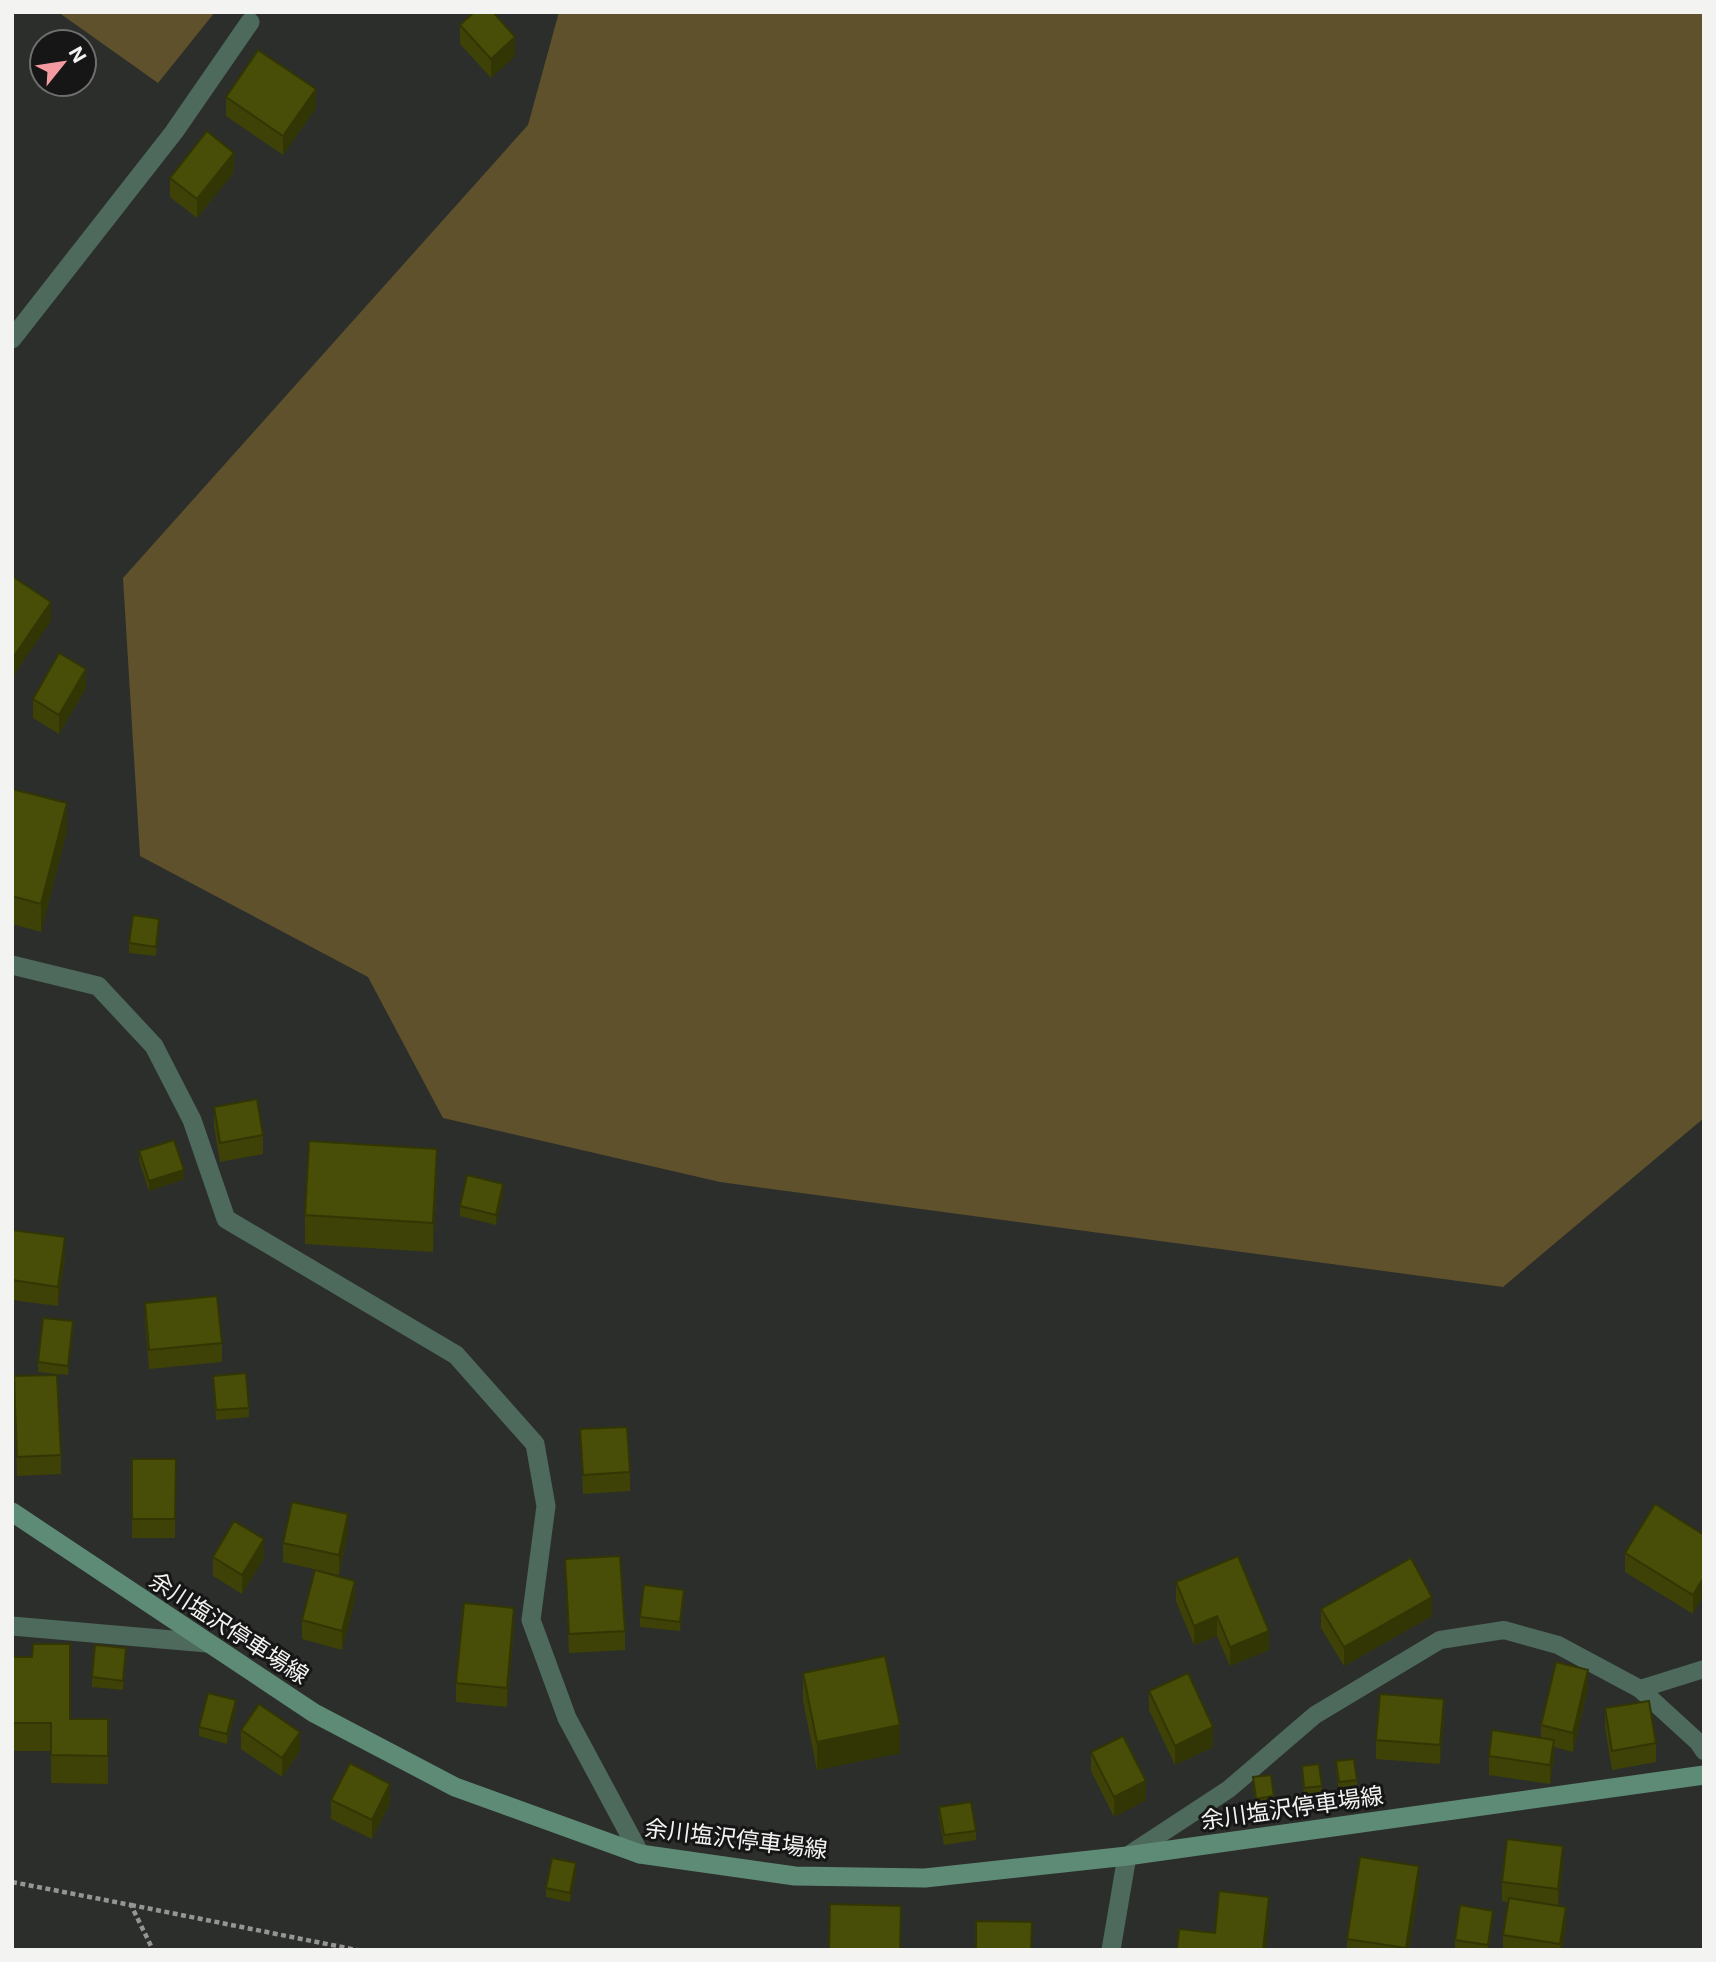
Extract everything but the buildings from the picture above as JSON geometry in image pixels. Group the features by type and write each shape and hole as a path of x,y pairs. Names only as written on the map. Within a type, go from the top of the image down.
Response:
{"main road":[{"name":"余川塩沢停車場線","path":"12,1512 314,1713 455,1787 640,1854 795,1877 925,1878 1127,1856 1704,1775"}],"street":[{"path":"12,339 174,132 250,22"},
{"path":"12,965 98,986 155,1046 192,1120 226,1219 456,1355 535,1444 546,1506 531,1620 567,1718 640,1854"},
{"path":"12,1626 207,1643"},
{"path":"1111,1950 1127,1856"}],"lane":[{"path":"1127,1856 1229,1789 1315,1715 1440,1640 1504,1630 1558,1645 1640,1689 1698,1742 1704,1751"},
{"path":"1640,1689 1704,1669"}],"path":[{"path":"12,1882 357,1950"},
{"path":"131,1905 153,1950"}],"shaded area":[{"path":"58,12 215,12 158,83 98,40 98,28 81,28"},
{"path":"559,12 1704,12 1704,1118 1503,1287 720,1182 443,1118 368,977 140,856 123,578 528,125"}]}
